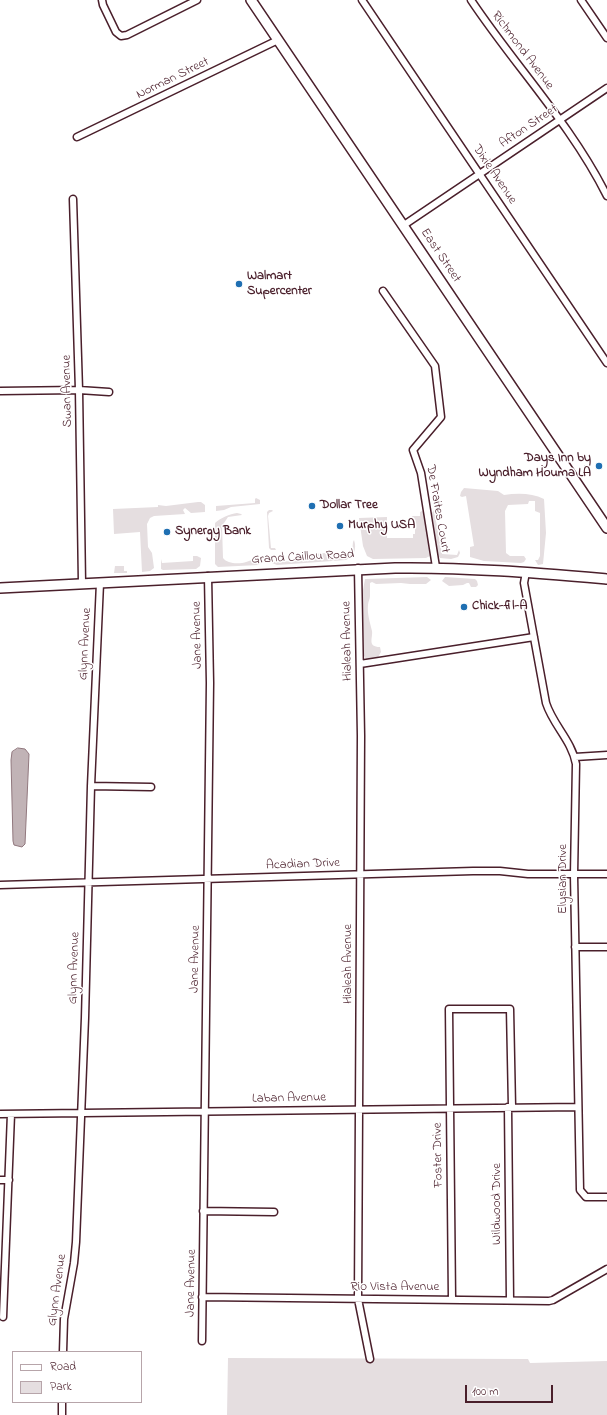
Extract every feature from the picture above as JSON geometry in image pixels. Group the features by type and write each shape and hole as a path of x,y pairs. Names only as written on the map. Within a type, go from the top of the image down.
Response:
{"street":[{"path":"102,0 116,32 121,36 127,35 197,0"},
{"name":"East Street","path":"251,0 607,528"},
{"name":"Dixie Avenue","path":"362,0 607,363"},
{"name":"Richmond Avenue","path":"471,0 490,28 560,120 593,170 607,196"},
{"path":"581,0 607,38"},
{"name":"Norman Street","path":"77,137 278,40"},
{"name":"Afton Street","path":"404,225 607,88"},
{"name":"Swan Avenue","path":"73,199 79,390 82,583"},
{"name":"De Fraites Court","path":"383,291 435,366 442,417 413,450 421,473 436,567"},
{"path":"0,391 79,390 109,392"},
{"name":"Grand Caillou Road","path":"0,588 358,568 436,567 526,572 607,579"},
{"name":"Hialeah Avenue","path":"358,568 360,664 358,1299 370,1359"},
{"name":"Elysian Drive","path":"526,572 524,583 548,709 575,757 574,875 580,1190 586,1197 607,1197"},
{"name":"Jane Avenue","path":"202,1341 210,683 208,576"},
{"name":"Glynn Avenue","path":"63,1351 64,1319 74,1263 76,1242 91,786 100,583"},
{"path":"360,664 534,637"},
{"path":"575,757 607,755"},
{"path":"91,786 151,787"},
{"name":"Acadian Drive","path":"0,885 473,870 528,874 607,874"},
{"path":"575,947 607,947"},
{"name":"Foster Drive","path":"452,1299 449,1010 510,1009"},
{"name":"Wildwood Drive","path":"510,1009 510,1300"},
{"name":"Laban Avenue","path":"0,1114 578,1107"},
{"path":"3,1317 3,1243 9,1180 11,1114"},
{"path":"0,1180 9,1180"},
{"path":"203,1212 274,1212"},
{"name":"Rio Vista Avenue","path":"202,1297 553,1300 607,1268"},
{"path":"62,1403 62,1415"}],"green space":[{"path":"464,488 498,491 504,495 530,495 544,499 546,533 543,564 538,565 535,560 538,560 540,556 540,513 535,511 535,501 529,501 528,504 508,505 505,511 506,553 510,556 524,556 526,559 524,562 484,561 470,557 470,547 474,546 466,496 460,496"},
{"path":"256,498 260,500 260,504 231,507 216,511 216,506 255,503"},
{"path":"198,502 205,505 205,512 191,513 185,508 183,510 185,514 154,516 150,518 147,524 148,547 152,553 154,568 150,571 142,572 140,532 114,534 113,509 158,507 158,505 166,506"},
{"path":"269,510 273,511 269,513 268,516 271,548 275,548 276,550 271,550 269,548 267,512"},
{"path":"434,510 442,554 457,555 459,550 460,553 458,557 451,559 440,558 438,556 432,513"},
{"path":"420,512 424,512 430,556 426,558 373,559 367,556 363,546 359,518 387,517 387,538 413,538 413,534 415,534 415,525 413,525 412,516 420,516"},
{"path":"237,513 242,515 228,517 222,526 223,558 226,561 234,563 247,562 254,558 256,563 258,563 258,559 260,558 262,559 262,562 259,565 218,567 215,564 215,523 225,516"},
{"path":"354,540 354,552 346,560 277,565 272,563 270,559 270,557 272,557 273,562 297,561 297,555 326,553 330,551 327,557 346,557 352,553"},
{"path":"193,556 201,558 200,566 196,569 161,569 161,559 162,563 193,561"},
{"path":"115,566 124,566 124,571 127,571 127,573 114,573"},
{"path":"427,577 431,580 426,584 370,583 368,608 372,631 372,644 376,647 380,647 381,652 377,659 366,659 363,654 363,590 365,579"},
{"path":"445,577 475,579 478,585 476,587 471,587 469,583 467,583 463,585 449,586 442,581"},
{"path":"228,1358 528,1359 530,1363 607,1361 607,1415 227,1415"}],"shaded area":[{"path":"18,748 25,749 29,754 25,844 22,847 14,845 13,841 11,760 12,752"}],"place":[{"name":"Walmart Supercenter","path":"239,284"},
{"name":"Days Inn by Wyndham Houma LA","path":"599,466"},
{"name":"Dollar Tree","path":"312,506"},
{"name":"Murphy USA","path":"340,526"},
{"name":"Synergy Bank","path":"167,532"},
{"name":"Chick-fil-A","path":"464,607"}]}
